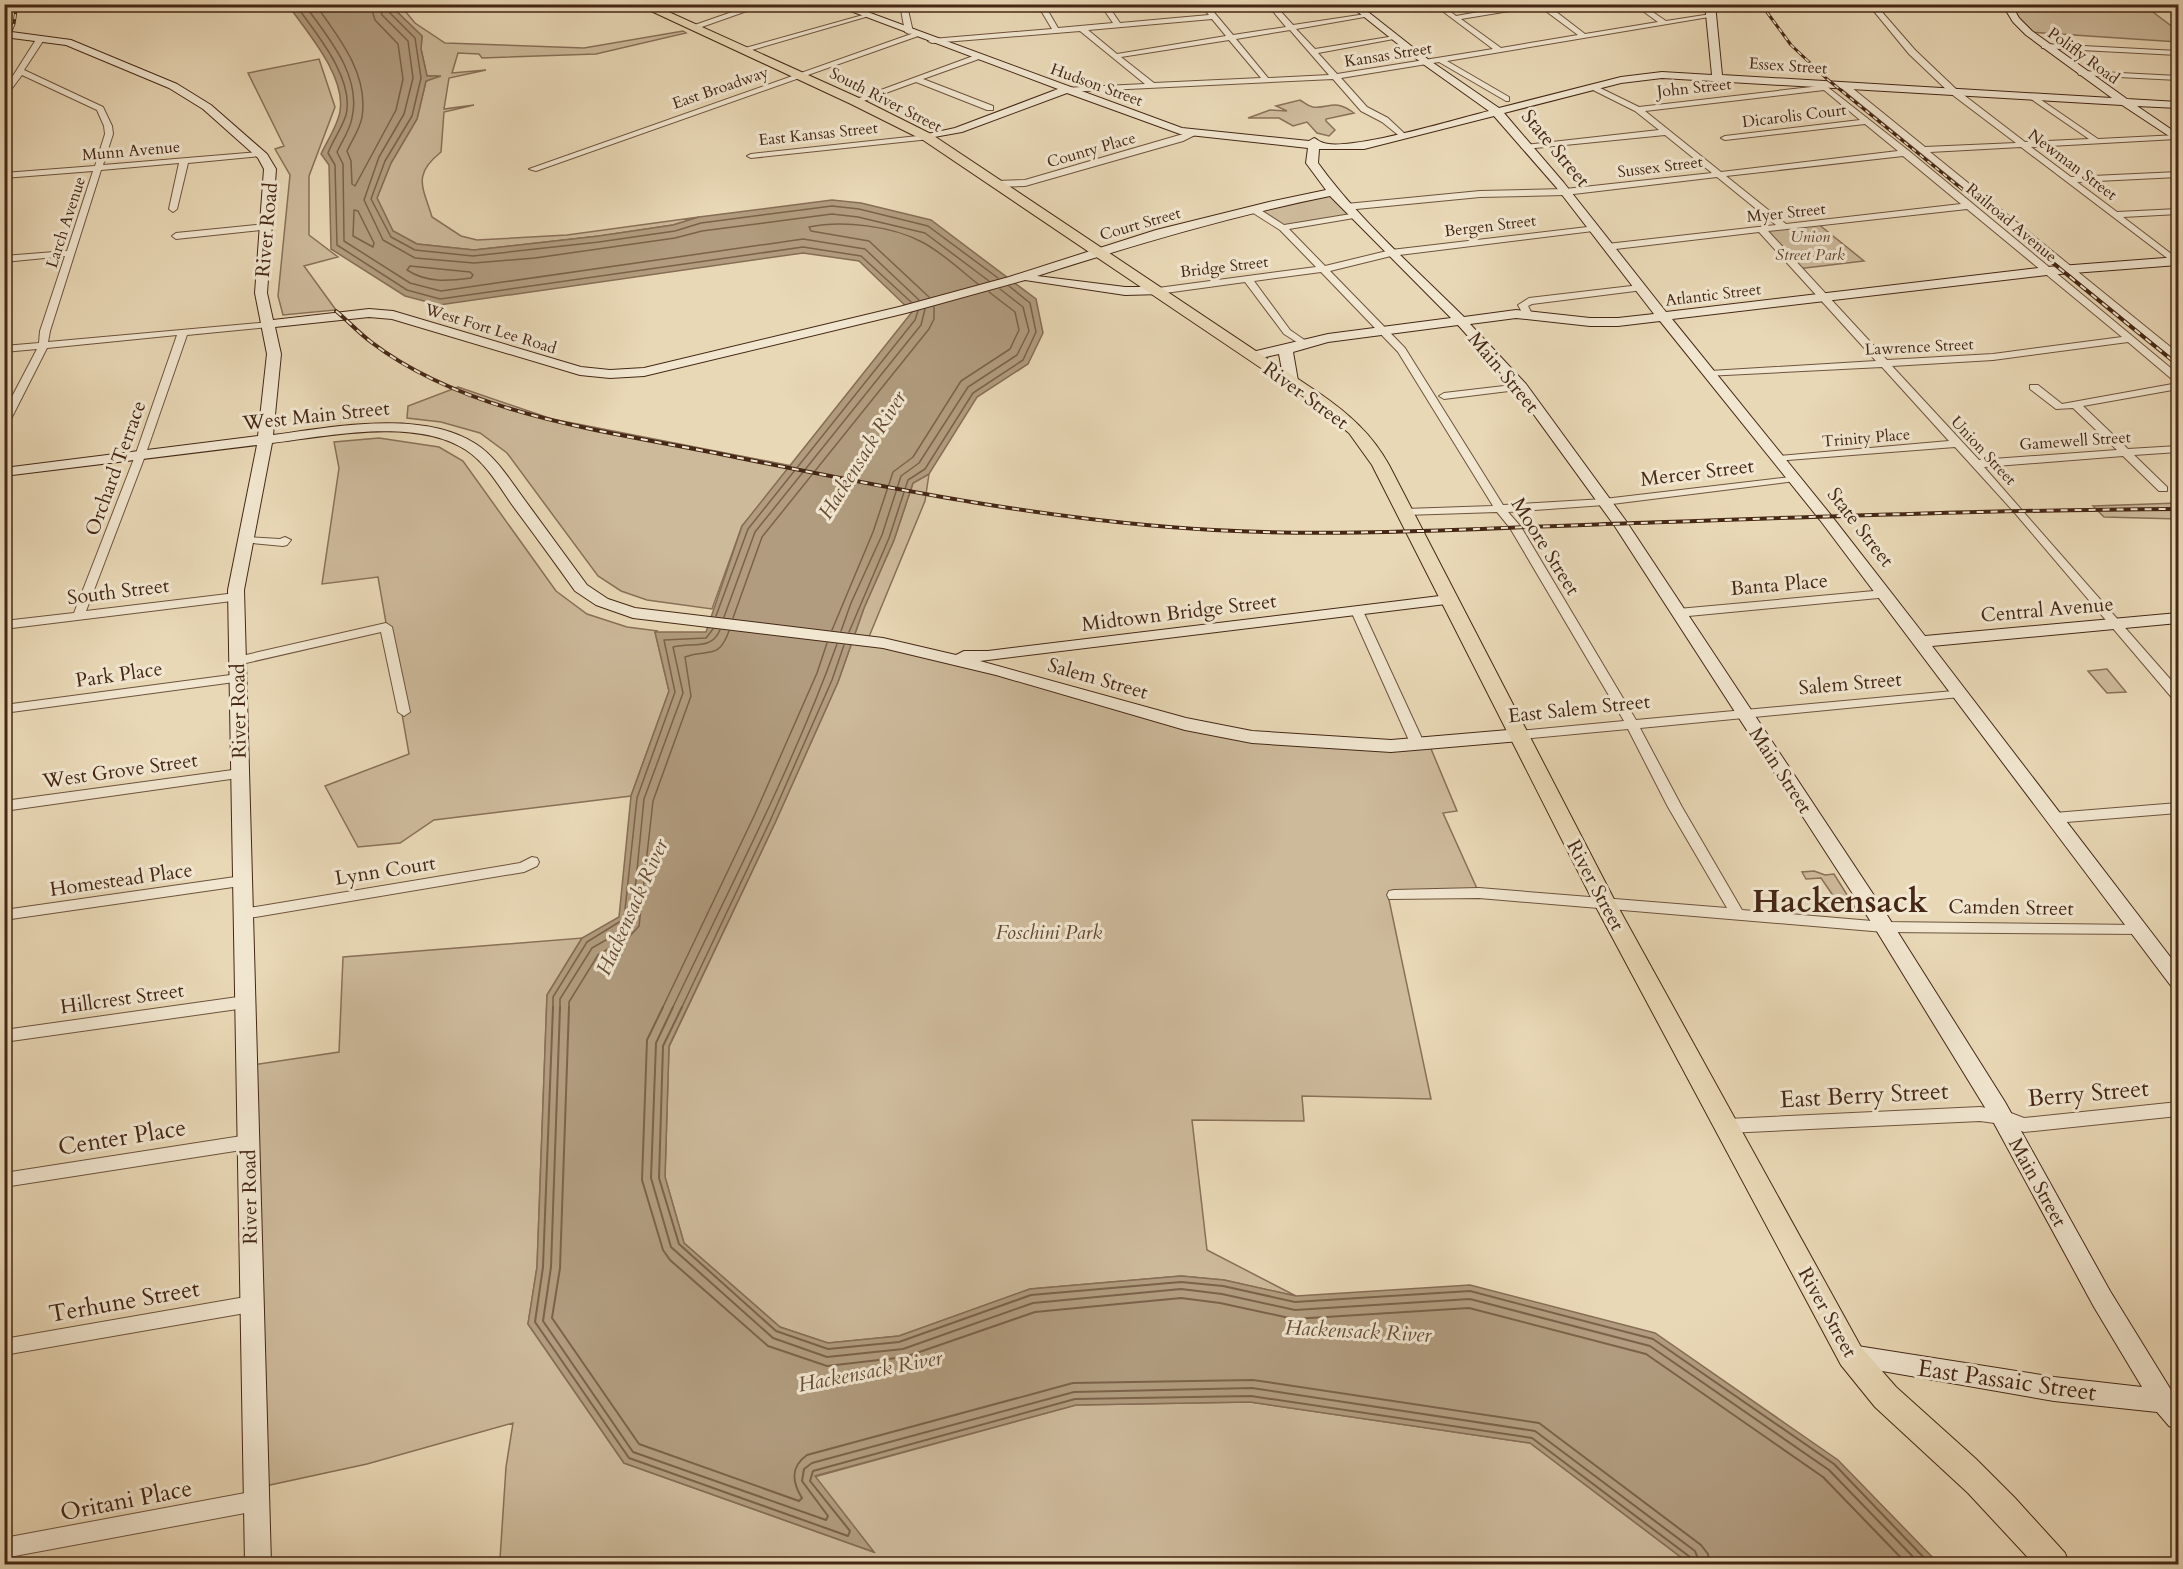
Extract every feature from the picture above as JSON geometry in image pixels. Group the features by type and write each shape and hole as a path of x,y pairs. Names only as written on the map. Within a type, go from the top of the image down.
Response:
{"main road":[{"name":"South River Street","path":"640,4 855,101 927,137 1101,252"},
{"name":"Hudson Street","path":"836,4 1169,128 1193,134 1265,140"},
{"path":"1710,4 1717,77"},
{"name":"Polifly Road","path":"2006,4 2020,26 2045,46 2177,138"},
{"name":"State Street","path":"1354,6 1426,62 1496,111 1565,192 1795,478 2178,981"},
{"name":"River Road","path":"4,34 76,45 185,93 207,107 260,154 267,162 272,177 261,293 273,354 265,441 236,597 258,1564"},
{"name":"Essex Street","path":"1265,140 1364,146 1496,111 1644,76 1683,75 2178,105"},
{"path":"2075,99 2095,95 2101,86"},
{"name":"East Kansas Street","path":"927,137 976,123 1066,90"},
{"path":"1473,95 1484,110 1478,116"},
{"name":"East Kansas Street","path":"1022,106 1059,96 1087,97"},
{"name":"East Kansas Street","path":"907,127 944,128 976,123"},
{"name":"East Kansas Street","path":"950,153 950,141 976,123"},
{"name":"Essex Street","path":"1318,144 1358,143 1402,136"},
{"name":"Main Street","path":"1265,140 1282,144 1320,175"},
{"name":"Main Street","path":"1318,144 1311,157 1320,175 1333,192 1390,253 1461,321 1521,387 1604,502 1884,927 2003,1118 2102,1299 2174,1407"},
{"path":"1311,196 1319,191 1320,175"},
{"name":"Court Street","path":"959,294 1014,280 1160,233 1253,209 1333,192"},
{"name":"River Street","path":"1101,252 1341,416 1371,450 1606,905 1851,1356 1865,1377 1994,1498 2054,1564"},
{"name":"Atlantic Street","path":"1253,356 1299,344 1382,330 1527,314 1603,322 2047,271 2177,261"},
{"path":"1053,268 1050,276 1060,282"},
{"name":"Bridge Street","path":"1014,280 1060,282 1125,291 1158,291"},
{"name":"West Fort Lee Road","path":"268,324 369,313 393,315 562,367 617,374 663,369 959,294"},
{"path":"1291,381 1286,351 1299,344"},
{"name":"West Main Street","path":"4,472 376,428 407,428 447,436 471,447 491,465 574,580 591,596 633,613 769,630"},
{"name":"Midtown Bridge Street","path":"915,651 988,656 1448,600"},
{"name":"Central Avenue","path":"1920,642 2178,618"},
{"name":"Salem Street","path":"769,630 874,642 915,651 999,671 1218,732 1288,741 1418,745"},
{"path":"999,671 990,664 990,661 1020,652"},
{"name":"East Salem Street","path":"1418,745 1520,735"},
{"name":"East Passaic Street","path":"1851,1356 2174,1407"}],"street":[{"path":"741,4 751,9"},
{"path":"693,27 764,4"},
{"path":"913,33 904,6 945,4"},
{"path":"1040,4 1056,30"},
{"path":"1103,4 1118,25"},
{"path":"1203,4 1266,80"},
{"path":"1270,4 1364,109 1385,120 1402,136"},
{"path":"1354,6 1375,4"},
{"path":"1436,4 1499,50"},
{"path":"1454,18 1539,4 1583,36"},
{"path":"1636,4 1664,23"},
{"name":"Newman Street","path":"1871,4 1912,52 1953,92 2177,261"},
{"path":"742,50 865,16"},
{"path":"1115,56 1366,16"},
{"name":"Kansas Street","path":"1066,90 1334,77 1711,16"},
{"path":"932,41 1214,17"},
{"path":"1082,28 1151,85"},
{"name":"East Broadway","path":"533,169 913,33"},
{"path":"4,97 22,72 41,38"},
{"path":"1312,52 1395,38"},
{"path":"2045,46 2178,53"},
{"path":"855,101 976,57"},
{"path":"1440,60 1506,99"},
{"name":"Larch Avenue","path":"4,423 43,346 45,331 109,134 108,126 100,110 22,72"},
{"path":"2082,73 2178,78"},
{"path":"916,79 990,108"},
{"name":"John Street","path":"1638,109 1823,85"},
{"name":"Railroad Avenue","path":"1823,85 2178,379"},
{"name":"Railroad Avenue","path":"1843,85 2178,358"},
{"path":"1594,87 1638,109 1784,227"},
{"path":"2034,96 2098,142"},
{"name":"Dicarolis Court","path":"1725,138 1866,122"},
{"path":"4,125 6,130 4,137"},
{"name":"East Kansas Street","path":"888,141 903,135 907,127"},
{"path":"1525,147 1666,132"},
{"name":"County Place","path":"996,184 1029,182 1180,140 1193,134"},
{"name":"East Kansas Street","path":"751,156 927,137"},
{"path":"1923,150 2177,138"},
{"name":"Sussex Street","path":"1283,228 1350,211 1480,194 1565,192 1905,153"},
{"name":"Munn Avenue","path":"4,176 260,154"},
{"path":"173,209 184,160"},
{"path":"2069,180 2178,174"},
{"name":"Myer Street","path":"1607,247 1969,206"},
{"name":"Moore Street","path":"1253,209 1283,228 1402,350 1500,509 1515,527 1632,724 1675,807 1737,913"},
{"path":"2115,215 2178,211"},
{"path":"176,236 267,227"},
{"name":"Bergen Street","path":"1390,253 1593,228"},
{"name":"Union Street","path":"1762,230 1975,464 2178,696"},
{"path":"4,259 70,253"},
{"name":"Bridge Street","path":"1158,291 1325,269 1390,253"},
{"path":"1248,280 1287,332 1299,344"},
{"path":"1527,314 1523,305 1529,301 1640,288"},
{"name":"West Fort Lee Road","path":"4,349 268,324"},
{"name":"Orchard Terrace","path":"79,615 140,456 183,333"},
{"name":"Lawrence Street","path":"1710,374 1994,357 2130,339"},
{"path":"2034,387 2060,407 2178,386"},
{"path":"1444,396 1521,387"},
{"path":"2075,404 2123,453 2163,489"},
{"name":"Trinity Place","path":"1779,459 1956,444"},
{"name":"Gamewell Street","path":"1975,464 2178,449"},
{"name":"Mercer Street","path":"1405,512 1604,502 1795,478"},
{"path":"246,540 283,543 285,540"},
{"name":"Banta Place","path":"1677,613 1884,594"},
{"name":"South Street","path":"4,625 236,597"},
{"path":"1357,611 1418,745"},
{"name":"Park Place","path":"4,709 238,670 386,627 405,712"},
{"name":"Salem Street","path":"1744,714 1960,693"},
{"name":"East Salem Street","path":"1520,735 1744,714"},
{"name":"West Grove Street","path":"4,806 240,774"},
{"path":"2054,818 2178,808"},
{"name":"Lynn Court","path":"243,914 524,867 532,862"},
{"name":"Homestead Place","path":"4,915 242,881"},
{"name":"Camden Street","path":"1394,895 1479,893 1884,927 2138,930"},
{"name":"Hillcrest Street","path":"4,1036 245,1002"},
{"name":"Berry Street","path":"2003,1118 2024,1125 2178,1109"},
{"name":"East Berry Street","path":"1727,1126 1980,1114 2003,1118"},
{"name":"Center Place","path":"4,1180 248,1142"},
{"name":"Terhune Street","path":"4,1347 251,1304"},
{"name":"Oritani Place","path":"4,1548 256,1501"}],"green space":[{"path":"390,5 400,5 415,23 445,43 584,48 683,31 686,33 596,54 482,58 479,54 458,53 452,73 486,70 449,78 444,109 474,105 444,112 441,152 426,168 422,182 432,217 461,236 477,240 567,235 699,217 673,225 599,236 474,250 417,244 393,231 377,198 391,163 417,119 426,81 438,76 427,76 421,49 422,36"},
{"path":"2006,5 2147,5 2178,31 2178,42 2028,32"},
{"path":"319,59 335,107 309,176 309,235 338,257 304,266 336,310 283,315 278,296 290,175 275,149 284,146 248,73"},
{"path":"1300,100 1313,107 1341,106 1354,113 1326,119 1335,130 1329,136 1317,133 1307,122 1293,126 1279,118 1248,118 1270,110 1287,111 1276,106"},
{"path":"1333,192 1354,215 1283,228 1253,209"},
{"name":"Union Street Park","path":"1817,223 1864,261 1797,269 1762,230"},
{"path":"458,387 552,419 792,466 742,526 712,609 647,600 621,591 598,576 507,453 480,433 441,422 407,418 408,406"},
{"path":"379,438 439,447 463,461 556,591 587,614 627,627 658,631 655,632 669,691 631,796 434,820 400,843 358,847 325,786 409,754 378,577 322,584 339,468 334,442"},
{"name":"Foschini Park","path":"929,474 925,501 866,644 868,641 1218,732 1429,744 1457,811 1443,813 1479,893 1388,895 1431,1099 1302,1096 1304,1121 1192,1120 1207,1250 1296,1296 1224,1280 1181,1276 1030,1289 899,1336 828,1343 780,1327 684,1243 665,1177 669,1047 775,823 838,682 864,608 894,540 913,483"},
{"path":"2178,503 2178,519 2104,517 2093,506"},
{"path":"2107,669 2126,692 2107,693 2088,671"},
{"path":"1814,871 1825,875 1834,874 1856,909 1827,906 1822,899 1832,894 1821,878 1806,879 1802,872"},
{"path":"582,938 547,995 537,1267 528,1324 624,1463 873,1552 814,1477 1076,1405 1250,1402 1530,1443 1690,1564 504,1564 500,1559 506,1467 513,1423 367,1464 256,1488 246,1066 339,1052 343,957"}],"water":[{"name":"Hackensack River","path":"288,5 390,5 422,36 421,49 427,76 441,76 426,81 417,119 391,163 377,198 393,231 417,244 474,250 599,236 673,225 699,217 832,200 861,203 931,220 1036,299 1043,333 1028,364 977,397 929,474 913,483 894,540 864,608 838,682 775,823 669,1046 665,1177 684,1243 780,1327 828,1343 899,1336 1030,1289 1181,1276 1224,1280 1296,1296 1470,1285 1655,1333 1838,1460 1939,1564 1690,1564 1530,1443 1250,1402 1076,1405 815,1476 874,1552 624,1463 528,1324 537,1267 547,995 582,938 619,917 631,796 669,691 655,632 706,632 742,526 912,312 859,261 803,253 439,305 405,296 331,249 329,165 321,154 337,122 340,98 331,69"}],"railway":[{"path":"4,47 14,24 17,4"},
{"path":"1761,4 1791,45 1827,79 2039,252"},
{"path":"2037,250 2178,365"},
{"path":"336,311 371,342 409,367 450,387 538,417 904,490 1027,511 1152,526 1260,532 1352,533 1880,515 2178,509"}],"district":[{"name":"Hackensack","path":"1840,901"}]}
